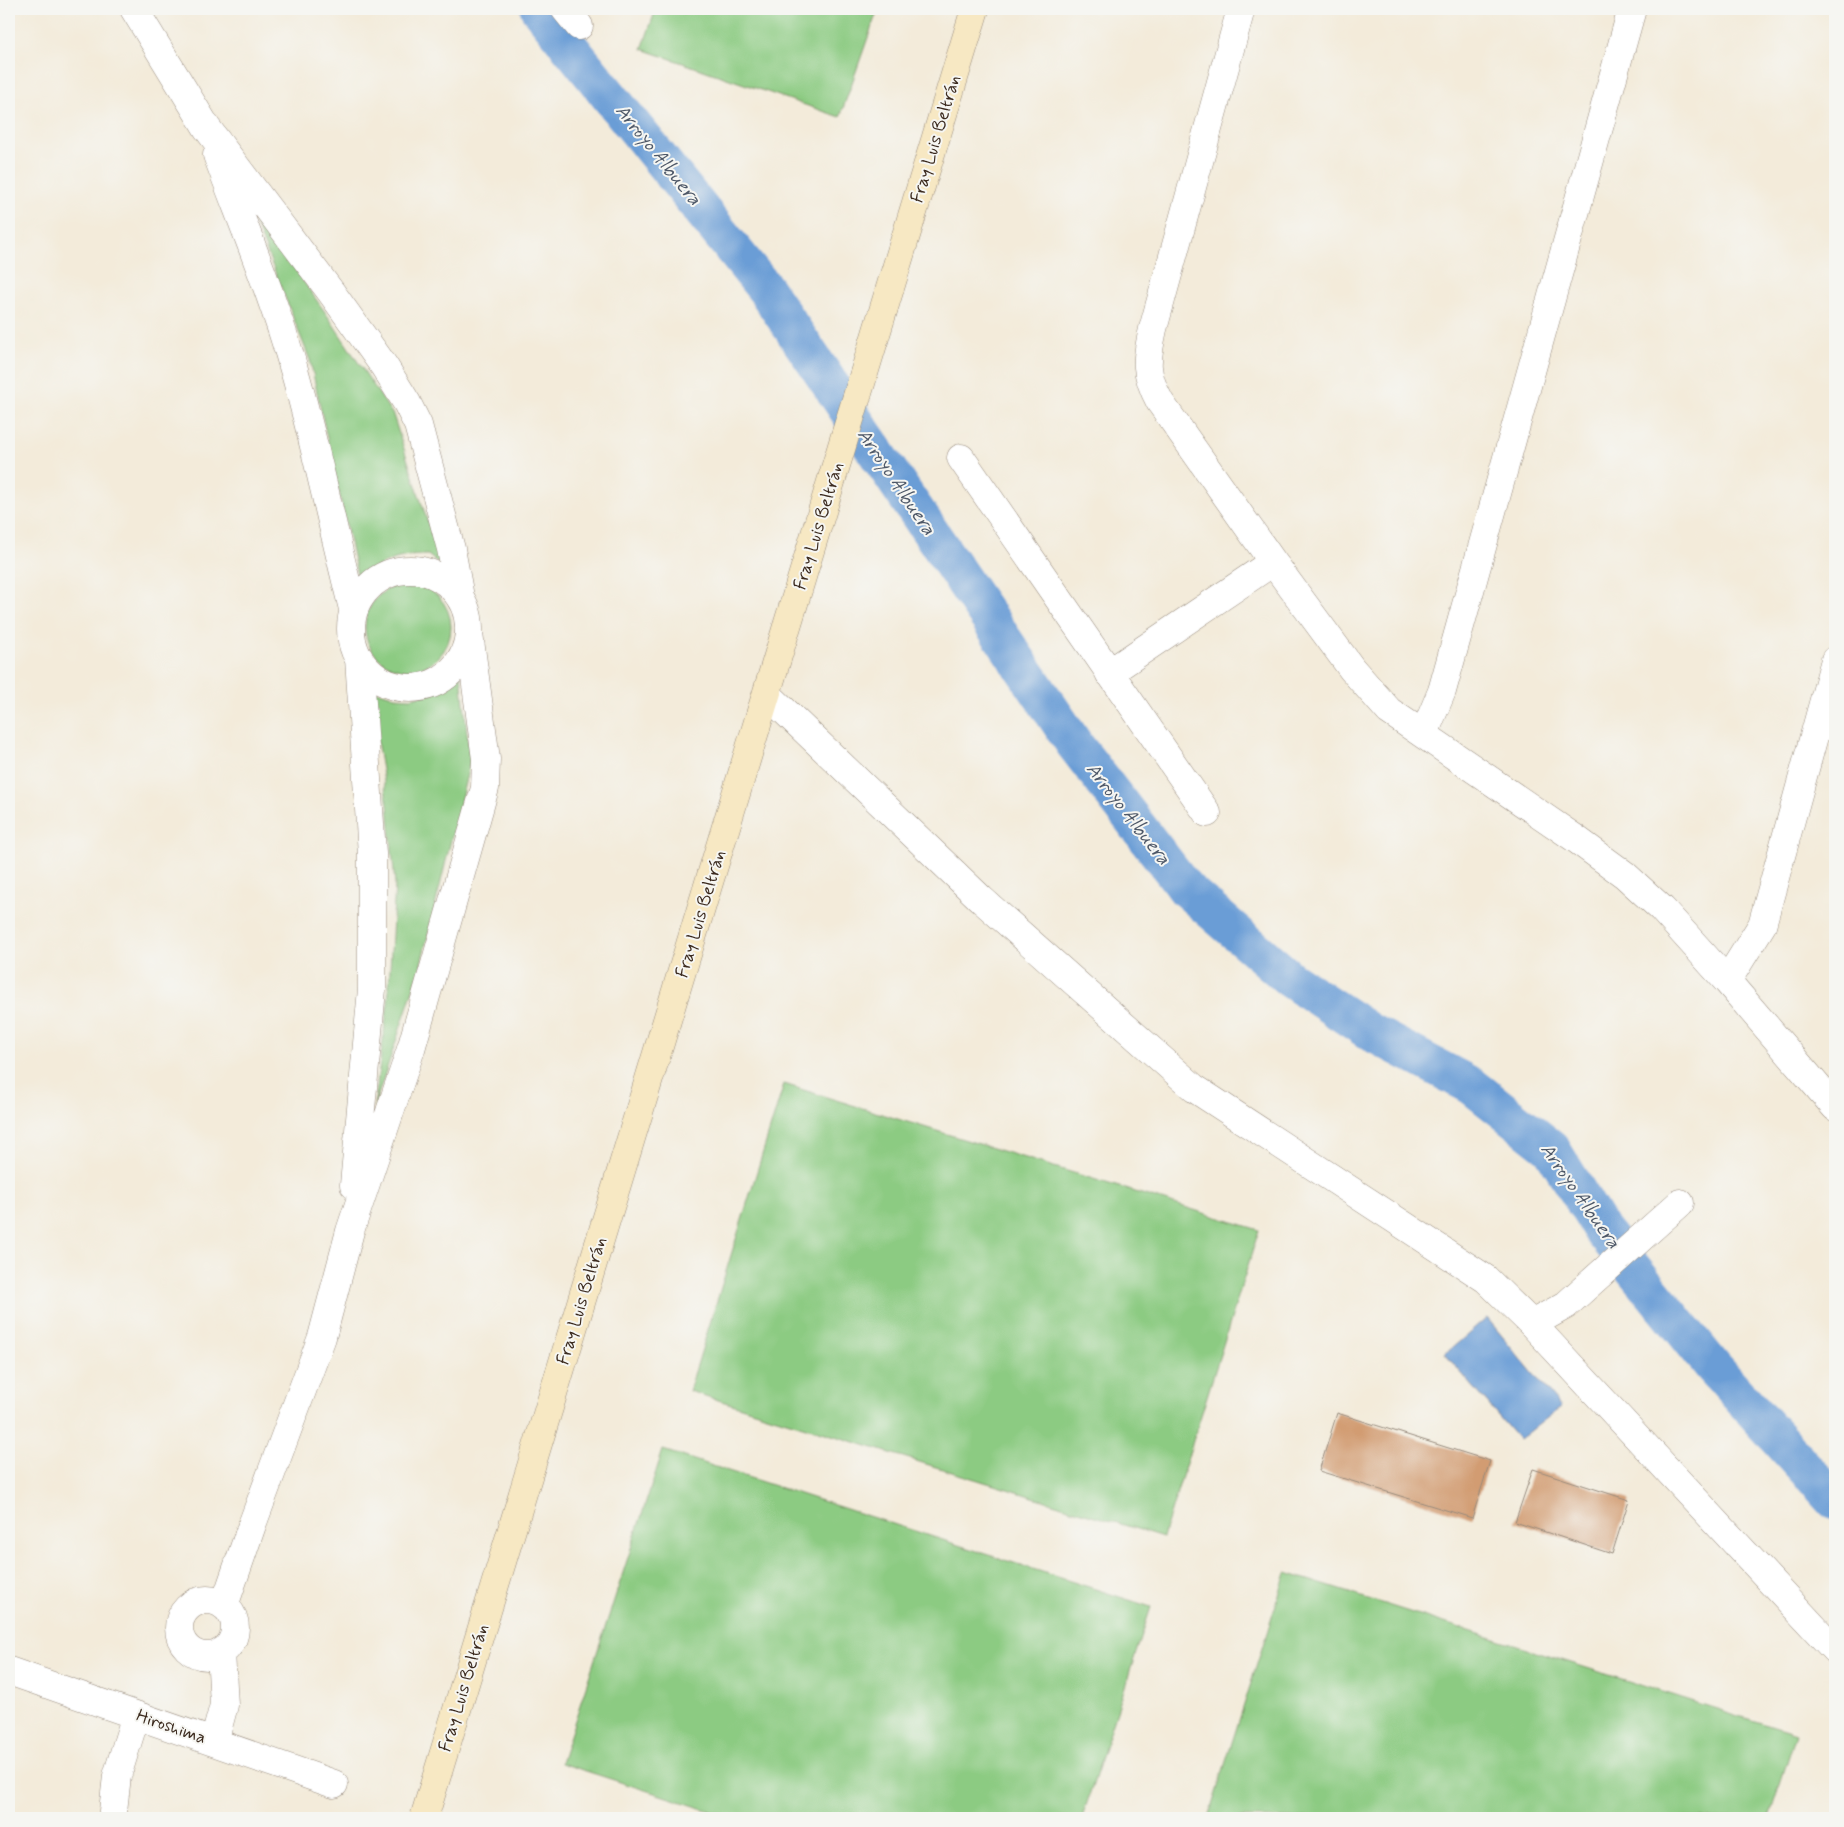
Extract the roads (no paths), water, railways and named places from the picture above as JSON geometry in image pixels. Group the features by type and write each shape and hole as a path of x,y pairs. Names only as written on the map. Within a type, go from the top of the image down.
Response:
{"street":[{"path":"134,9 207,128 384,366 418,425 451,549 460,597 468,615 486,759 484,788 411,1049 350,1231 322,1337 224,1606"},
{"name":"Fray Luis Beltrán","path":"424,1818 768,695 975,9"},
{"path":"1241,9 1152,329 1147,356 1150,382 1160,402 1273,562 1352,669 1389,711 1576,839 1625,875 1662,909 1727,981 1835,1107"},
{"path":"1424,734 1442,691 1632,9"},
{"path":"207,128 295,372 318,458 339,555 354,610"},
{"path":"961,458 1207,813"},
{"path":"1109,673 1273,562"},
{"path":"460,597 448,583 431,573 412,570 394,572 377,580 363,593 354,610 350,630 354,650 364,667 379,680 398,687 418,687 438,681 453,668 464,652 469,633"},
{"path":"350,1231 372,989 372,854 359,658"},
{"path":"1727,981 1762,925 1835,660"},
{"path":"768,695 981,899 1194,1088 1486,1278 1532,1324 1835,1650"},
{"path":"1532,1324 1566,1305 1680,1203"},
{"path":"216,1601 230,1612 235,1630 233,1638 221,1652 212,1656 203,1656 194,1653 182,1640 180,1622 190,1607 198,1602 216,1601"},
{"path":"214,1742 224,1705 221,1652"},
{"name":"Hiroshima","path":"9,1671 334,1784"},
{"path":"114,1816 118,1776 136,1715"}],"water":[{"path":"1487,1318 1561,1407 1519,1440 1445,1354"}],"waterway":[{"name":"Arroyo Albuera","path":"539,9 766,290 1075,745 1186,889 1290,979 1370,1032 1472,1086 1551,1148 1600,1228 1714,1368 1835,1501"}]}
